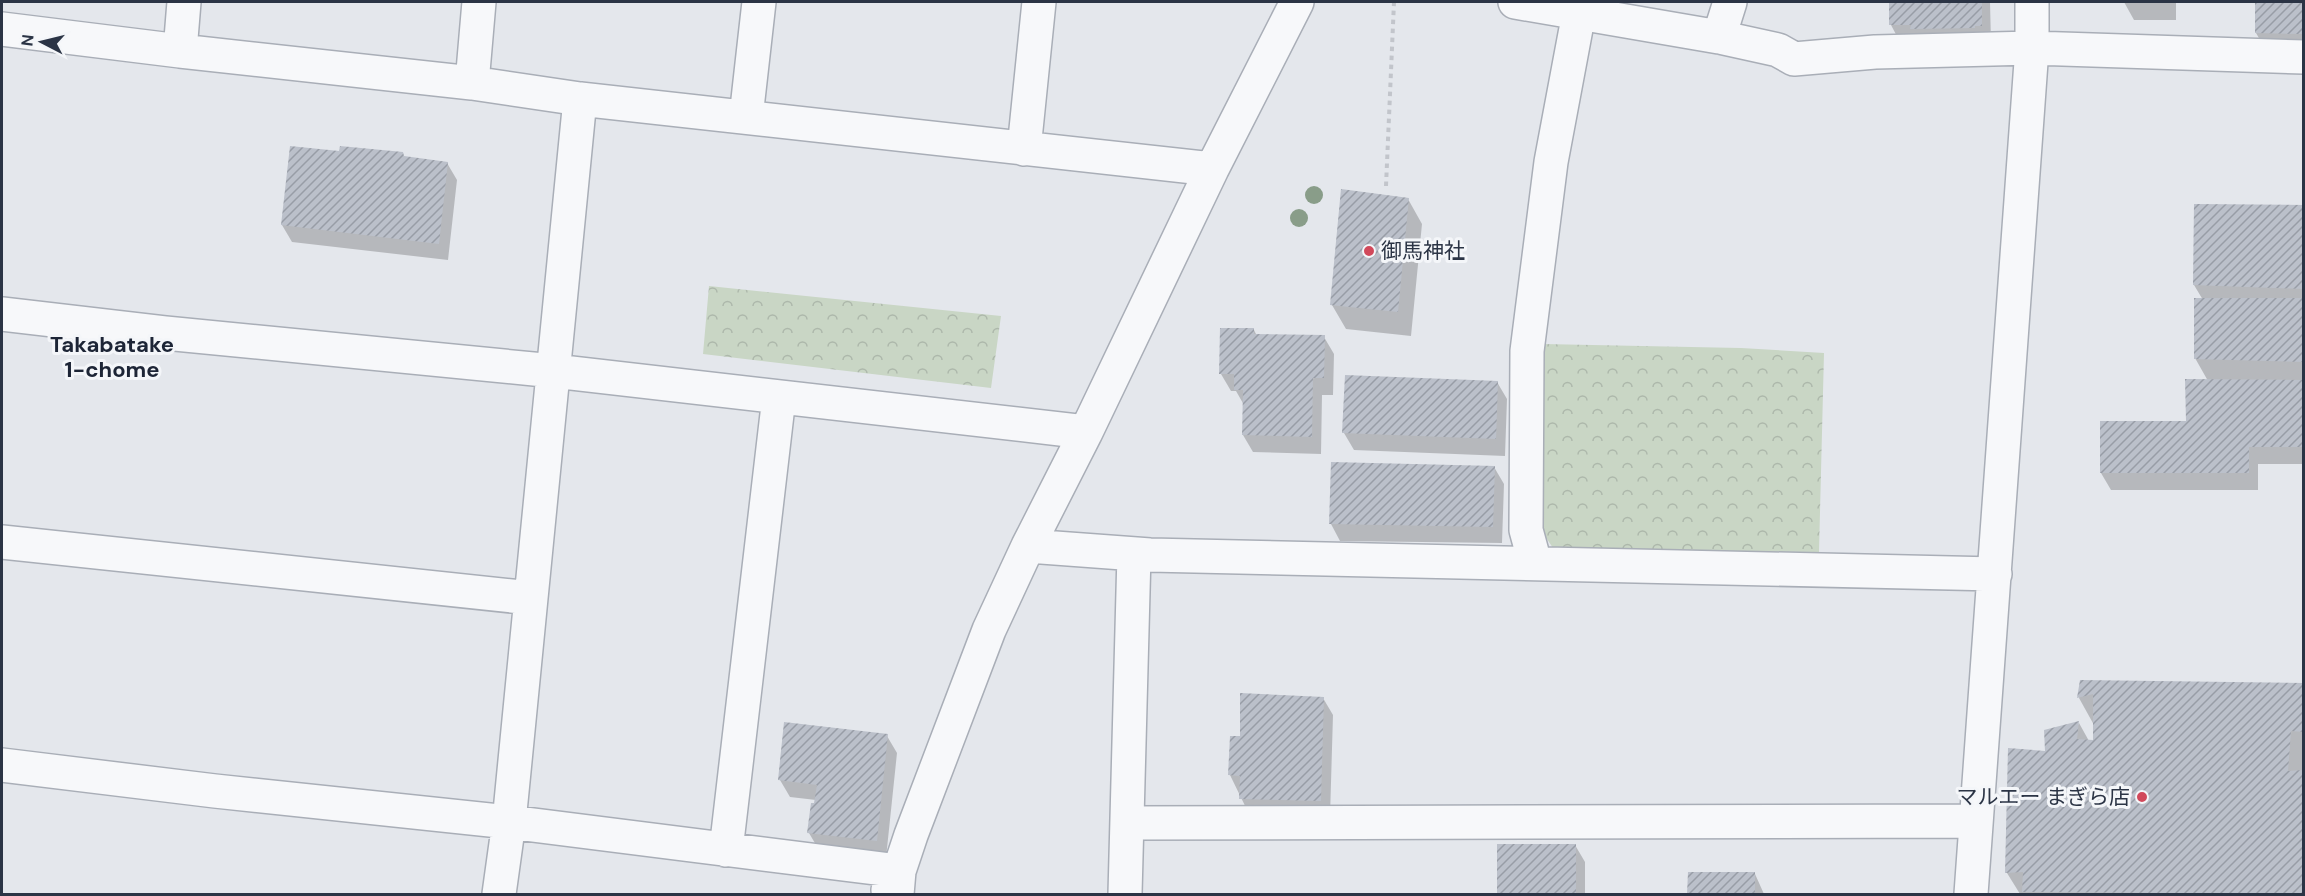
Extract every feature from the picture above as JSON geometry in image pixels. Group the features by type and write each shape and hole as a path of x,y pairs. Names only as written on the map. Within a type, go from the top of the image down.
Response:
{"street":[{"path":"180,51 184,2"},
{"path":"472,83 479,2"},
{"path":"746,117 759,2"},
{"path":"1024,149 1039,2"},
{"path":"2,765 215,791 509,822 726,850 894,887 911,835 989,630 1212,169 1297,2"},
{"path":"1515,2 1580,7 1778,50 1794,59 1875,52 2032,48 2304,57"},
{"path":"1719,37 1730,2"},
{"path":"1971,894 2032,48 2032,2"},
{"path":"1535,563 1526,530 1527,351 1551,162 1580,7"},
{"path":"2,29 472,83 580,99 1212,169"},
{"path":"500,894 580,99"},
{"path":"2,314 165,333 554,371 1086,432"},
{"path":"726,850 779,397"},
{"path":"2,542 531,598"},
{"path":"1028,546 1134,554 1655,568 1995,574"},
{"path":"1125,894 1134,554"},
{"path":"1127,823 1976,820"}],"path":[{"path":"1386,186 1394,2"}],"green space":[{"path":"709,286 1001,316 991,388 703,354"},
{"path":"1543,344 1741,348 1824,353 1819,552 1555,551 1543,533"}],"building":[{"path":"1889,2 1982,2 1982,26 1910,29 1911,25 1889,25"},
{"path":"2255,2 2304,2 2304,34 2255,33"},
{"path":"290,146 339,151 340,146 403,152 404,156 448,162 439,244 281,225"},
{"name":"御馬神社","path":"1341,189 1409,198 1398,312 1330,305"},
{"path":"2194,204 2304,205 2304,289 2193,285"},
{"path":"2194,298 2304,298 2304,362 2194,359"},
{"path":"1220,328 1254,328 1254,334 1325,335 1324,378 1313,378 1312,437 1242,435 1243,390 1234,390 1234,374 1219,374"},
{"path":"1345,375 1498,381 1496,439 1342,433"},
{"path":"2185,379 2304,380 2304,447 2249,447 2249,473 2100,473 2100,421 2186,421"},
{"path":"1331,462 1495,466 1493,527 1329,524"},
{"path":"2080,680 2304,683 2304,732 2291,731 2288,771 2304,770 2304,894 2022,892 2023,872 2005,873 2008,748 2045,751 2044,730 2079,721 2077,739 2093,740 2093,694 2077,698"},
{"path":"1240,693 1324,697 1321,801 1239,799 1240,776 1228,775 1230,736 1240,736"},
{"path":"784,722 888,734 877,841 807,833 811,803 814,803 817,785 778,780"},
{"path":"1497,844 1576,844 1576,894 1497,894"},
{"path":"1688,872 1755,872 1755,894 1687,894"}],"place":[{"name":"御馬神社","path":"1369,251"},
{"name":"マルエー まぎら店","path":"2142,797"}],"district":[{"name":"Takabatake 1-chome","path":"112,356"}]}
